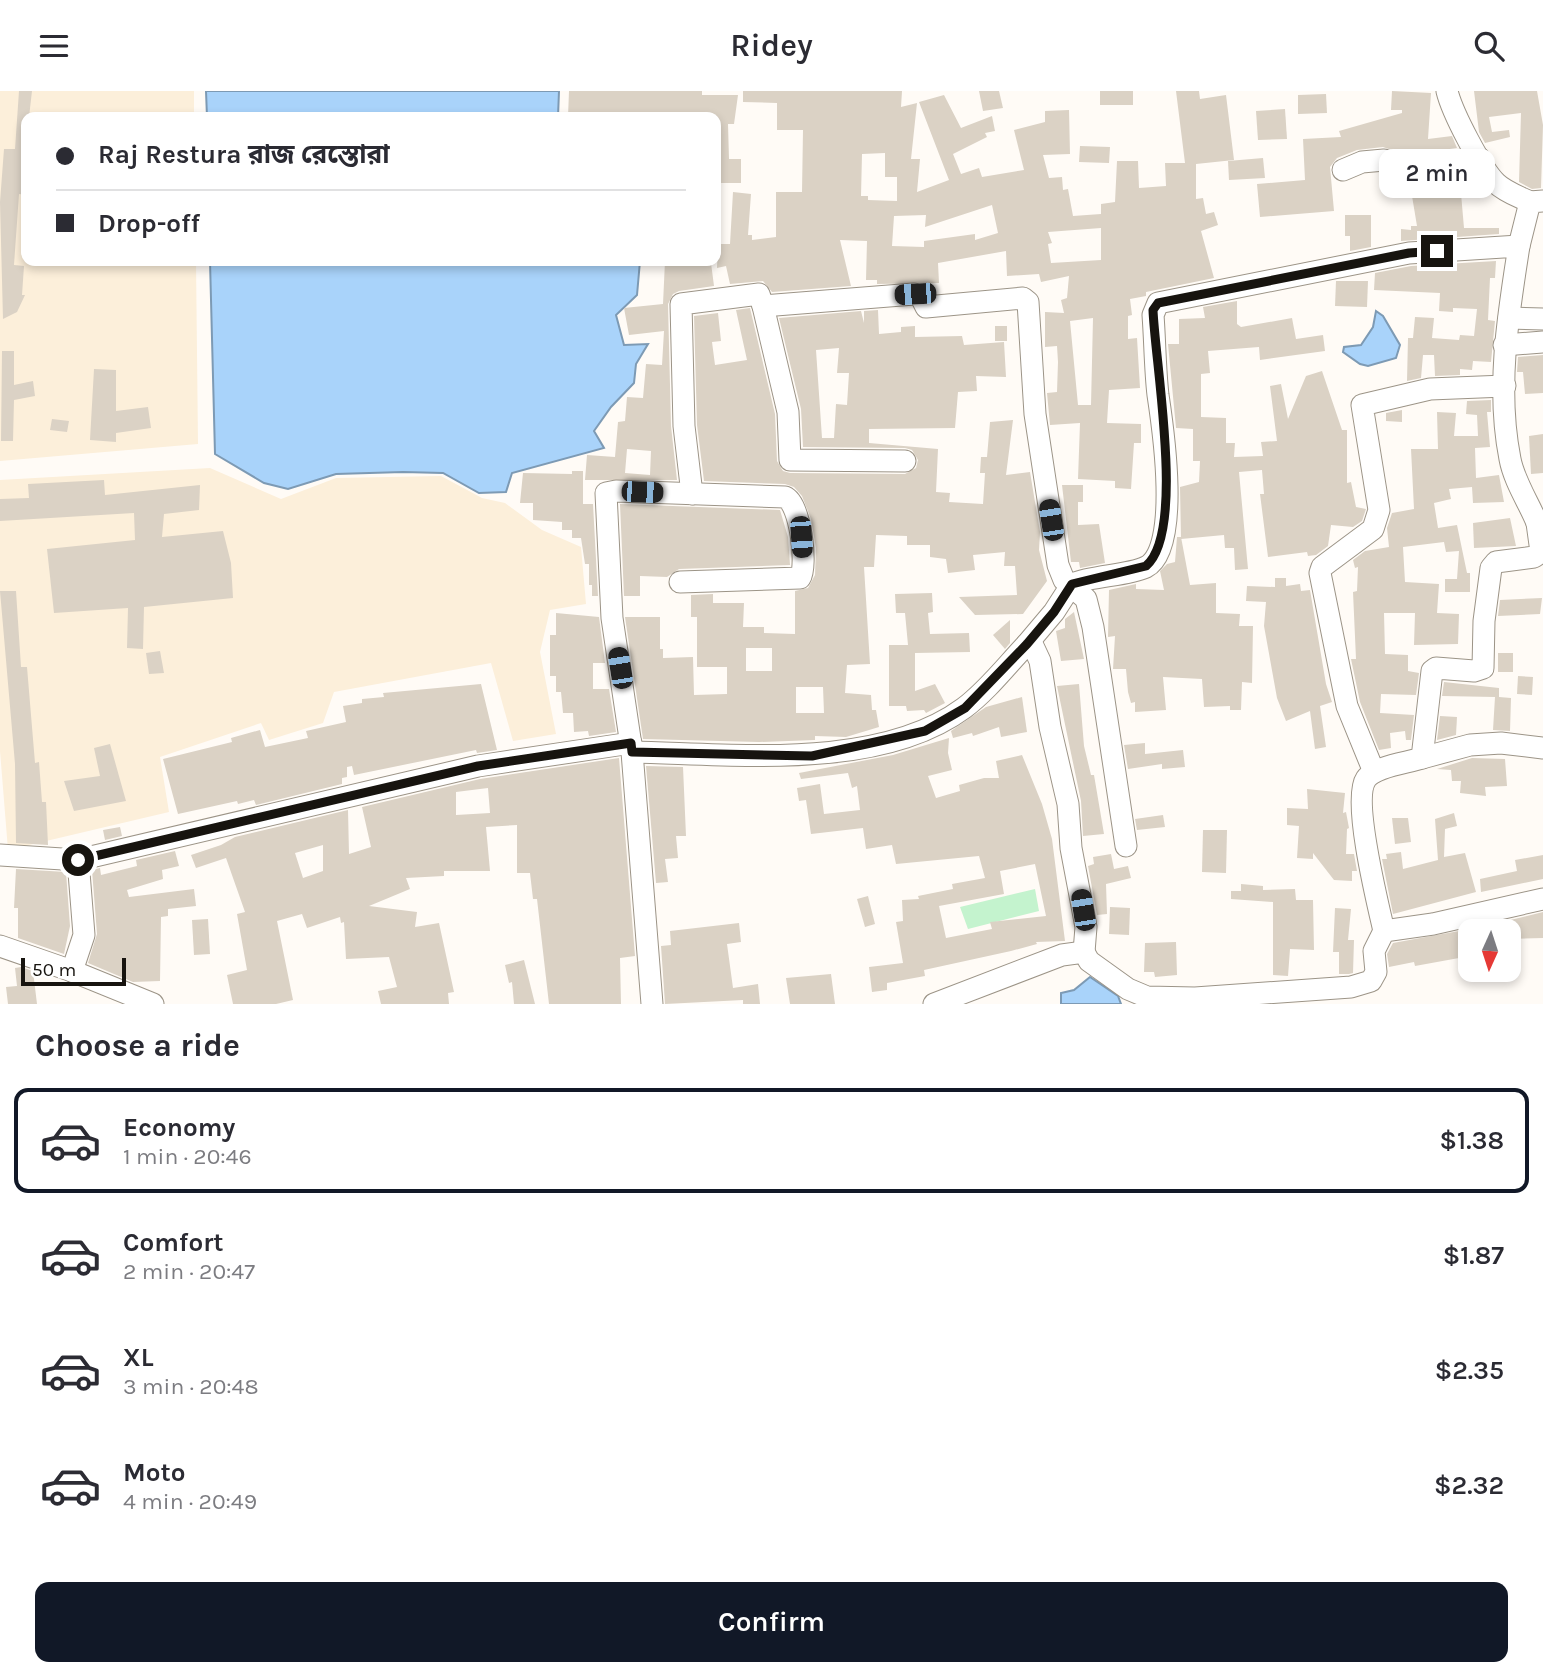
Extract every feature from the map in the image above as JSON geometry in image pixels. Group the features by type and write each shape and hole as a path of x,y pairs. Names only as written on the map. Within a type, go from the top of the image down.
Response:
{"street":[{"path":"1422,758 1432,671 1436,668 1474,671 1483,668 1484,621 1491,568 1496,562 1534,557 1541,552 1540,523 1510,462 1505,422 1504,345 1519,246 1537,202 1498,185 1479,158 1451,106 1447,91"},
{"path":"1343,170 1362,162 1384,160 1404,168 1479,158"},
{"path":"0,855 78,860 478,766 632,747 812,756 925,731 965,708 1027,644 1054,612 1072,584 1146,566 1160,548 1166,523 1166,495 1164,428 1158,394 1153,314 1158,303 1409,253 1519,246"},
{"path":"692,494 684,426 680,305 760,294 788,412 790,460 905,461"},
{"path":"763,306 915,294 921,297 926,307 1023,298 1028,302 1035,414 1061,574 1086,599 1093,627 1126,846"},
{"path":"1509,318 1543,319"},
{"path":"1504,345 1543,342"},
{"path":"1374,772 1347,706 1320,573 1322,567 1373,529 1378,522 1379,510 1362,405 1430,389 1505,386"},
{"path":"652,1004 632,747 612,618 606,493 790,499 801,537 802,576 795,579 680,582"},
{"path":"1027,644 1033,646 1040,661 1050,727 1068,804 1071,848 1086,927 1084,952 1089,961 1128,989 1147,997 1206,997 1350,987 1371,981 1376,972 1374,951 1384,931 1363,815 1362,791 1366,779 1374,772 1470,745 1501,743 1543,748"},
{"path":"72,971 83,935 78,860"},
{"path":"1384,931 1470,916 1543,899"},
{"path":"0,946 72,971 153,1004"},
{"path":"934,1004 1062,955 1084,952"}],"shaded area":[{"path":"0,91 194,91 194,112 21,112 21,266 196,266 198,444 0,461"},
{"path":"210,468 281,499 336,478 441,476 482,498 505,503 542,530 581,547 586,604 550,610 540,652 556,734 513,741 491,663 334,692 323,723 269,740 261,723 160,757 169,812 8,850 0,751 0,480"}],"green space":[{"path":"1035,889 1039,911 968,929 960,907"}],"water":[{"path":"206,91 559,91 558,112 207,112"},
{"path":"210,266 640,266 637,295 616,315 624,345 648,344 636,364 634,383 611,407 594,431 604,448 512,473 506,492 479,493 443,473 403,472 336,474 288,489 264,483 215,454"},
{"path":"1376,311 1383,316 1400,345 1396,358 1368,366 1360,364 1343,352 1344,347 1361,345 1373,327"},
{"path":"1090,977 1118,996 1121,1004 1061,1004 1061,993 1074,990"}],"building":[{"path":"19,91 32,91 30,112 21,112 21,194 14,265 24,266 22,295 25,295 17,312 3,319 0,202 4,149 15,149"},
{"path":"569,91 702,91 702,95 738,95 734,124 728,124 729,159 741,159 741,183 721,183 721,112 568,112"},
{"path":"743,91 902,91 901,107 917,103 911,159 920,159 917,192 949,180 919,102 944,95 961,128 992,116 995,131 985,133 987,137 953,154 961,174 979,168 982,177 1024,170 1014,130 1045,122 1045,111 1069,110 1070,154 1043,155 1049,178 1062,177 1063,190 1068,189 1073,216 1101,214 1101,204 1115,202 1117,161 1138,161 1139,188 1166,186 1165,163 1185,163 1176,91 1199,91 1200,99 1226,95 1234,160 1196,164 1196,199 1203,198 1206,214 1214,212 1218,225 1201,231 1214,278 1146,292 1146,296 1130,299 1132,315 1128,316 1128,339 1137,338 1140,388 1109,390 1107,423 1141,424 1141,443 1134,443 1131,489 1115,488 1115,481 1078,479 1080,423 1050,425 1047,393 1057,392 1058,362 1057,346 1045,347 1045,312 1064,313 1061,300 1067,298 1069,276 1041,282 1039,274 1007,276 1006,251 938,263 939,283 877,284 877,280 866,280 867,241 840,240 851,286 772,292 763,281 730,284 726,266 717,268 721,266 721,244 730,244 733,192 751,194 748,235 752,235 752,240 776,237 776,192 802,192 803,130 777,130 777,103 743,102","holes":["885,153 885,177 897,177 897,201 868,200 868,196 861,196 862,154","992,205 998,233 975,240 975,234 924,241 924,247 892,246 894,216 926,215 925,227","1101,228 1101,260 1051,263 1048,244 1052,243 1048,232","1093,318 1091,405 1078,405 1070,321"]},
{"path":"979,91 999,91 1003,108 983,111"},
{"path":"1100,91 1133,91 1133,105 1100,105"},
{"path":"1392,91 1431,93 1428,139 1452,136 1457,148 1406,155 1383,147 1357,150 1337,158 1330,167 1334,211 1260,217 1257,184 1305,180 1303,139 1341,137 1339,131 1402,113 1402,110 1391,110"},
{"path":"1474,91 1537,91 1543,125 1541,188 1532,189 1519,182 1521,113 1489,117 1492,132 1509,130 1510,137 1485,143 1479,132"},
{"path":"1326,94 1327,113 1298,114 1298,95"},
{"path":"1285,109 1287,139 1258,140 1256,111"},
{"path":"1080,146 1110,147 1109,163 1079,162"},
{"path":"1263,158 1265,178 1229,180 1228,161"},
{"path":"1472,172 1478,181 1460,182 1464,228 1499,228 1499,234 1401,241 1401,229 1411,230 1411,226 1417,226 1412,196 1419,195 1418,179"},
{"path":"1345,215 1371,215 1371,247 1350,251 1350,236 1345,236"},
{"path":"1496,261 1495,278 1490,278 1488,320 1495,321 1491,362 1473,361 1472,370 1460,369 1460,375 1435,376 1434,355 1423,355 1421,378 1407,381 1408,338 1413,338 1415,317 1434,318 1432,338 1459,340 1460,335 1474,336 1477,309 1453,308 1453,312 1439,311 1440,293 1374,290 1375,273 1411,266"},
{"path":"665,266 711,266 714,286 679,291 673,294 668,304 671,426 677,480 585,480 587,455 615,457 618,422 625,421 627,397 643,398 646,364 662,365 664,331 629,335 624,308 663,304","holes":["627,449 651,451 650,475 625,473"]},
{"path":"1336,281 1368,281 1367,307 1335,306"},
{"path":"1237,301 1237,324 1241,327 1292,318 1296,339 1323,335 1325,351 1260,360 1259,347 1208,351 1210,373 1201,374 1201,417 1226,418 1226,443 1235,443 1234,457 1263,456 1261,442 1277,441 1270,386 1281,384 1288,419 1306,376 1322,371 1342,430 1347,430 1347,483 1351,482 1356,507 1366,509 1362,521 1353,527 1331,525 1328,546 1316,555 1308,556 1307,552 1268,557 1260,494 1264,494 1262,470 1239,472 1248,569 1235,570 1234,548 1225,548 1224,535 1181,539 1180,487 1199,482 1200,461 1193,461 1193,429 1176,428 1168,344 1179,344 1179,319 1205,318 1203,307"},
{"path":"750,308 775,414 777,461 783,471 790,473 905,474 916,468 918,460 912,450 905,448 803,447 801,409 779,318 861,311 864,323 864,311 878,310 879,334 901,332 901,327 915,326 915,337 962,336 964,345 1004,342 1006,377 976,376 977,391 958,392 955,428 869,429 869,443 938,449 936,492 950,493 949,502 983,504 985,473 980,473 981,457 987,457 990,422 1013,420 1006,475 1030,472 1040,532 1039,550 1047,581 1023,614 975,615 959,597 1017,595 1015,566 1004,566 1005,552 973,555 975,570 948,573 946,559 930,557 930,545 907,545 907,536 876,535 874,567 864,567 870,664 847,665 845,693 871,695 872,710 876,710 879,727 846,737 815,736 815,740 759,742 643,739 625,617 660,617 660,649 663,649 663,658 693,657 694,695 727,694 727,667 697,667 697,617 691,617 691,595 713,594 713,603 744,603 743,627 764,627 764,633 795,634 795,591 808,588 815,575 816,548 811,519 802,496 794,487 785,484 704,481 697,425 694,316 718,313 721,341 712,342 715,365 747,360 736,310","holes":["839,348 837,373 849,373 847,405 836,404 834,438 822,438 816,350","746,648 772,648 772,671 746,671","796,687 823,687 824,713 796,713"]},
{"path":"995,326 1007,326 1007,341 995,341"},
{"path":"2,351 14,351 14,385 33,381 35,396 14,400 13,441 1,441"},
{"path":"1543,355 1543,393 1525,394 1523,372 1517,372 1518,357"},
{"path":"94,369 116,370 116,411 148,407 151,428 116,433 116,442 90,440"},
{"path":"1491,400 1491,412 1487,412 1490,447 1475,448 1476,478 1499,475 1504,502 1473,503 1472,487 1449,489 1451,499 1434,503 1438,528 1457,525 1467,573 1470,573 1470,592 1445,592 1445,579 1457,579 1459,551 1446,552 1444,542 1403,547 1405,582 1439,584 1437,613 1459,614 1458,644 1414,645 1415,613 1384,613 1385,654 1408,655 1408,671 1419,673 1416,695 1381,694 1380,713 1414,715 1411,740 1406,740 1405,731 1390,733 1391,748 1379,750 1360,702 1351,659 1356,659 1353,592 1357,591 1358,567 1355,568 1353,560 1365,551 1389,547 1387,528 1392,513 1414,509 1411,449 1438,449 1437,412 1456,413 1454,436 1478,436 1477,415 1466,414 1467,401"},
{"path":"1402,410 1402,422 1386,421 1386,413"},
{"path":"52,419 69,421 67,432 50,430"},
{"path":"1543,434 1543,473 1531,474 1529,436"},
{"path":"572,471 583,471 583,504 593,504 598,596 592,596 589,564 585,564 581,538 572,538 572,530 562,530 562,522 533,520 533,503 520,503 523,473 572,474"},
{"path":"104,480 105,495 200,485 199,510 164,514 162,537 223,531 231,563 233,598 144,607 143,649 127,648 128,608 54,613 47,549 135,540 134,513 0,521 0,499 29,498 28,484"},
{"path":"1062,485 1083,485 1083,502 1078,502 1078,525 1099,524 1105,563 1080,568 1079,562 1071,562"},
{"path":"620,504 780,510 788,537 790,565 679,569 667,577 640,576 640,596 624,596"},
{"path":"1510,518 1516,546 1474,548 1473,523"},
{"path":"1177,537 1181,537 1190,585 1216,583 1216,613 1240,614 1239,626 1253,626 1252,683 1242,682 1241,710 1230,710 1230,706 1204,707 1202,679 1163,677 1166,710 1135,712 1135,702 1131,703 1128,692 1126,669 1113,669 1115,636 1108,637 1109,590 1136,584 1136,589 1164,590 1160,571 1167,564 1175,562"},
{"path":"1275,578 1286,578 1286,586 1300,584 1301,591 1310,590 1326,684 1332,702 1320,706 1326,747 1315,749 1310,711 1286,721 1277,698 1264,626 1266,602 1246,601 1247,586 1275,587"},
{"path":"0,591 16,591 21,667 27,667 35,763 39,762 42,802 46,802 48,845 16,843 15,764"},
{"path":"932,593 933,612 928,613 930,634 969,633 970,652 915,653 915,691 935,684 945,703 926,713 924,710 907,711 906,706 889,706 889,645 908,645 905,613 896,613 895,594"},
{"path":"1542,598 1540,614 1498,616 1500,600"},
{"path":"1074,612 1084,659 1061,661 1056,631 1065,628 1065,619"},
{"path":"556,613 599,617 605,663 593,663 593,689 609,689 616,732 589,736 588,731 574,732 573,713 563,713 561,692 556,692 556,676 550,676 550,635 556,635"},
{"path":"1010,620 1010,643 1005,649 993,635"},
{"path":"160,651 164,673 149,674 146,653"},
{"path":"1498,653 1513,653 1513,672 1498,672"},
{"path":"1518,676 1533,677 1532,695 1517,694"},
{"path":"1444,682 1499,688 1499,697 1511,698 1510,731 1493,730 1495,697 1442,696"},
{"path":"481,684 497,750 477,753 476,750 354,775 352,766 347,767 347,777 342,778 342,784 256,805 254,800 238,804 237,801 178,814 163,759 232,742 231,738 260,730 265,747 308,738 306,731 346,722 343,706 362,703 362,699 384,697 383,693"},
{"path":"1079,684 1084,746 1091,775 1094,775 1104,834 1083,836 1081,801 1057,686"},
{"path":"1022,697 1027,732 1001,737 999,727 973,736 972,733 953,738 951,731 986,707"},
{"path":"1440,716 1457,717 1456,735 1437,740"},
{"path":"949,738 948,753 952,770 928,776 936,798 960,791 959,785 984,778 999,778 996,761 1022,755 1042,804 1052,839 1065,941 1036,942 1037,944 1011,951 924,970 925,976 887,983 887,990 872,992 869,967 903,963 896,922 903,921 902,900 919,899 918,896 953,889 952,884 985,878 979,856 896,864 892,845 866,849 863,828 811,834 806,800 799,801 797,788 820,784 824,814 860,810 857,786 852,788 848,773 801,779 799,773 893,755","holes":["1035,864 1046,916 990,922 992,929 946,938 939,906 1004,894 1000,871"]},
{"path":"1145,743 1145,754 1183,750 1185,767 1162,769 1162,764 1128,769 1124,745"},
{"path":"110,744 126,801 74,811 64,781 100,776 94,748"},
{"path":"619,758 635,956 620,958 621,1004 549,1004 537,899 533,899 530,873 517,873 517,825 486,827 490,871 444,871 444,876 406,878 410,889 369,906 417,912 415,927 439,923 454,992 448,993 449,1004 381,1004 378,991 397,987 389,957 346,959 344,922 341,923 340,917 307,928 302,914 277,921 293,1000 276,1004 233,1004 227,975 247,970 237,914 245,912 226,858 196,868 191,855 221,845 235,837 348,810 349,854 371,847 362,807 480,779","holes":["488,788 490,813 456,815 456,792","323,845 323,871 303,878 295,853"]},
{"path":"1472,758 1505,759 1507,786 1485,787 1486,796 1460,793 1461,781 1452,781 1451,770 1437,769"},
{"path":"646,766 683,767 686,836 676,836 678,858 665,859 668,882 656,883"},
{"path":"1307,789 1345,793 1343,813 1346,812 1349,828 1346,854 1354,854 1357,871 1352,871 1352,881 1334,880 1313,853 1313,859 1297,858 1299,826 1287,825 1287,808 1308,809"},
{"path":"1454,813 1457,826 1445,829 1444,857 1465,853 1476,892 1393,914 1382,859 1387,859 1386,854 1401,852 1403,869 1438,860 1435,819"},
{"path":"1163,815 1165,827 1137,830 1135,819"},
{"path":"1392,818 1408,818 1411,842 1395,844"},
{"path":"120,827 122,836 105,840 103,830"},
{"path":"1203,830 1227,830 1226,873 1202,872"},
{"path":"175,851 179,866 162,870 163,879 127,890 129,897 194,889 196,906 168,909 168,916 161,917 160,981 133,982 88,963 97,934 92,870 100,868 101,875 137,866 136,860"},
{"path":"1111,854 1114,869 1128,866 1131,878 1106,884 1107,914 1097,915 1088,866 1094,864 1093,857"},
{"path":"1543,855 1543,879 1481,892 1480,879 1517,871 1515,860"},
{"path":"16,869 66,872 70,926 64,954 18,938 18,908 14,908"},
{"path":"1241,884 1263,886 1263,890 1295,889 1296,900 1313,900 1314,950 1290,949 1288,976 1273,975 1273,902 1231,899 1231,891 1241,891"},
{"path":"868,896 875,924 865,927 857,899"},
{"path":"1110,907 1130,908 1129,935 1109,934"},
{"path":"1335,908 1351,909 1348,940 1354,940 1353,973 1349,974 1339,974 1339,952 1333,952"},
{"path":"1543,912 1543,938 1521,939 1521,919 1514,919"},
{"path":"208,919 210,954 194,955 192,920"},
{"path":"739,923 741,942 727,944 733,988 758,984 760,1004 743,1004 743,1000 665,1004 661,946 671,945 670,931"},
{"path":"1458,931 1458,958 1415,966 1414,962 1389,967 1387,954 1393,943"},
{"path":"1176,942 1177,975 1155,977 1154,972 1144,972 1145,943"},
{"path":"524,960 535,1004 514,1004 512,982 509,983 505,965"},
{"path":"15,968 33,971 37,1004 8,1004 6,987 17,986"},
{"path":"831,974 835,1004 790,1004 786,978"}],"route":[{"path":"78,860 478,766 631,743 632,752 812,756 856,749 925,731 965,708 1027,644 1054,612 1072,584 1146,566 1160,548 1166,523 1164,428 1158,394 1153,310 1158,303 1409,253 1437,251"}]}
